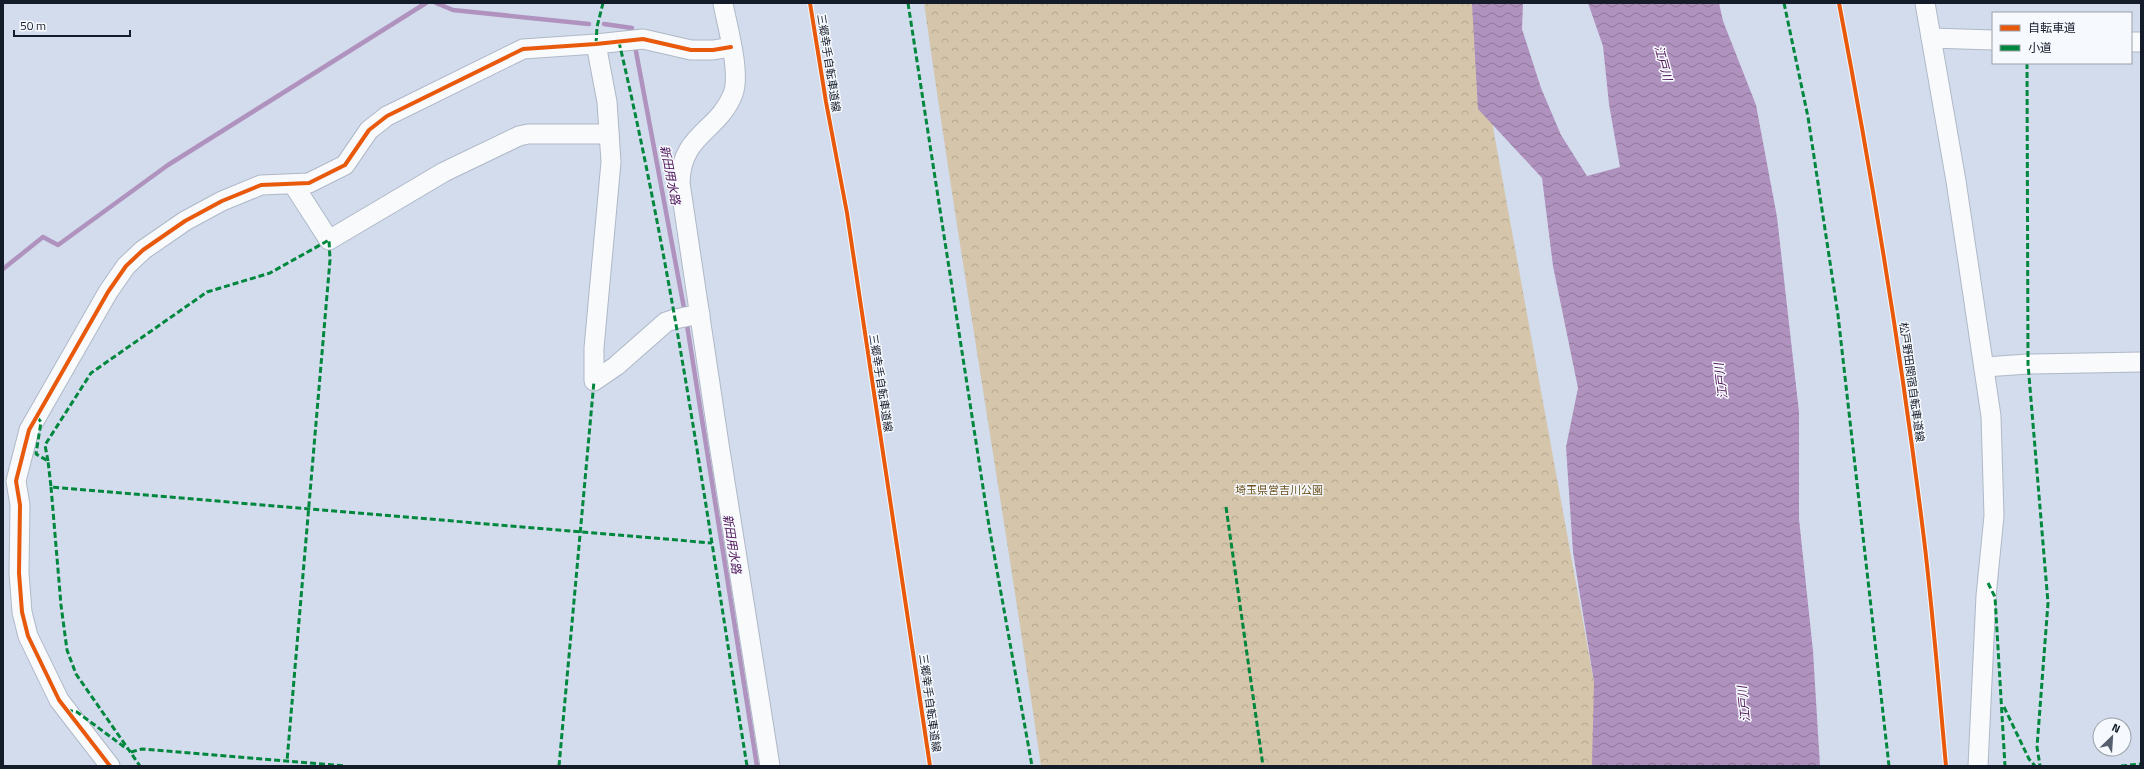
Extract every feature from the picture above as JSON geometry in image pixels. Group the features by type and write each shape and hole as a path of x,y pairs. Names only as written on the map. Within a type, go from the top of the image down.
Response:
{"street":[{"path":"723,3 735,72 734,92 721,114 691,145 681,170 680,183 770,766"},
{"path":"1925,3 1956,180 1985,367 1991,416 1994,516 1986,604 1978,766"},
{"path":"1931,38 1992,40"},
{"path":"110,766 59,700 28,636 22,612 19,573 20,505 10,496 29,430 108,292 126,266 143,250 185,221 222,201 261,185 309,183 345,165 369,130 387,116 514,52 541,46 596,44 643,39 690,50 712,50 731,47"},
{"path":"596,44 607,102 611,162 594,348 594,382 616,366 666,322 700,314"},
{"path":"293,184 329,240 444,172 519,136 528,134 610,134"},
{"path":"1985,367 2028,364 2141,362"}],"green space":[{"name":"埼玉県営吉川公園","path":"924,3 1473,3 1474,23 1594,682 1599,766 1041,766 952,194"}],"water":[{"name":"江戸川","path":"1472,3 1523,3 1522,29 1541,88 1561,135 1587,176 1620,167 1609,104 1603,46 1588,3 1719,3 1723,21 1756,105 1777,217 1799,412 1799,519 1813,651 1820,766 1592,766 1594,682 1573,552 1566,447 1578,388 1553,266 1542,178 1478,109"}],"waterway":[{"path":"3,269 43,237 58,245 168,165 426,3"},
{"path":"436,3 453,10 589,24"},
{"path":"604,24 632,28"},
{"name":"新田用水路","path":"635,46 684,308"},
{"name":"新田用水路","path":"687,325 757,766"}],"marked path":[{"path":"596,44 597,27 603,3"},
{"path":"908,3 989,526 1032,766"},
{"path":"1784,3 1808,117 1838,315 1889,766"},
{"path":"619,42 639,132 674,312 747,766"},
{"path":"2027,64 2028,364 2048,603 2037,747 2040,766"},
{"path":"48,461 45,445 91,373 207,292 270,273 329,240 330,260 287,761"},
{"path":"559,766 594,381"},
{"path":"37,417 41,422 36,454 48,461 51,487 712,543"},
{"path":"51,487 61,605 67,650 76,674 140,766"},
{"path":"1226,507 1263,766"},
{"path":"1988,583 1995,597 2005,766"},
{"path":"2004,707 2029,759 2035,766"},
{"path":"67,710 77,712 127,749"},
{"path":"131,752 142,749 346,766"},
{"path":"2121,766 2141,764"}],"cycle path":[{"name":"三郷幸手自転車道線","path":"810,3 826,102 847,213 930,766"},
{"name":"松戸野田関宿自転車道線","path":"1839,3 1864,137 1906,404 1927,567 1946,766"},
{"path":"110,766 59,700 28,636 22,612 19,573 20,505 16,481 29,430 108,292 126,266 143,250 185,221 222,201 261,185 309,183 345,165 369,130 387,116 523,49 643,39 691,50 713,50 731,47"}]}
